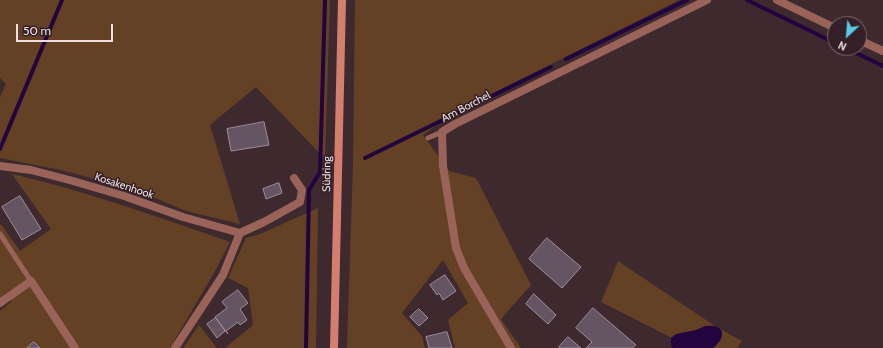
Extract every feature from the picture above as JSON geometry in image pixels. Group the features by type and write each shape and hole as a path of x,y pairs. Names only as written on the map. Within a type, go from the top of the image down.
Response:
{"main road":[{"name":"Südring","path":"334,348 342,0"}],"street":[{"name":"Am Borchel","path":"511,348 464,268 456,248 443,166 442,132 462,120 707,0"},
{"path":"777,0 827,24"},
{"path":"867,44 883,51"},
{"name":"Kosakenhook","path":"0,166 31,170 73,181 124,196 183,217 240,233"},
{"path":"175,348 223,275 240,233 264,222 300,202 302,190 294,178"},
{"path":"0,303 31,281 75,348"}],"lane":[{"path":"428,138 442,132"},
{"path":"0,234 31,281"}],"shaded area":[{"path":"0,0 330,0 325,159 256,87 210,125 240,224 186,211 136,190 61,170 0,158 0,97 6,84 0,78"},
{"path":"355,0 679,0 450,115 423,135 449,171 476,178 531,285 501,319 521,348 455,348 448,320 468,303 443,260 402,313 422,336 425,348 347,348 353,162"},
{"path":"12,174 95,196 230,242 214,273 170,348 0,348 0,311 12,301 0,298 0,223 20,251 51,229"},
{"path":"318,208 316,348 225,348 253,325 248,288 228,278 246,238 260,234"},
{"path":"618,261 718,328 742,341 737,348 684,348 686,345 601,302"},
{"path":"199,325 217,348 183,348"},
{"path":"705,326 716,326 722,332 720,341 713,348 673,348 671,346 671,338 676,334 696,330"}],"building":[{"path":"264,122 269,145 231,151 227,129"},
{"path":"279,183 282,193 266,199 263,189"},
{"path":"20,196 41,229 22,240 2,207"},
{"path":"547,238 581,267 562,288 529,259"},
{"path":"445,275 456,291 443,300 439,293 437,295 430,285"},
{"path":"238,290 248,303 240,309 247,320 240,325 238,322 226,331 228,334 215,317 227,308 222,302"},
{"path":"534,294 556,315 548,324 526,304"},
{"path":"593,308 636,345 632,348 586,348 592,342 576,328"},
{"path":"419,309 428,318 419,326 410,317"},
{"path":"216,318 225,331 217,338 207,324"},
{"path":"447,332 452,348 429,348 426,337"},
{"path":"568,337 581,348 560,348 559,347"},
{"path":"34,342 40,348 27,348"}],"waterway":[{"path":"0,149 62,0"},
{"path":"306,348 309,190 320,172 325,0"},
{"path":"566,59 687,0"},
{"path":"747,0 827,39"},
{"path":"862,56 883,66"},
{"path":"365,158 551,67"}]}
